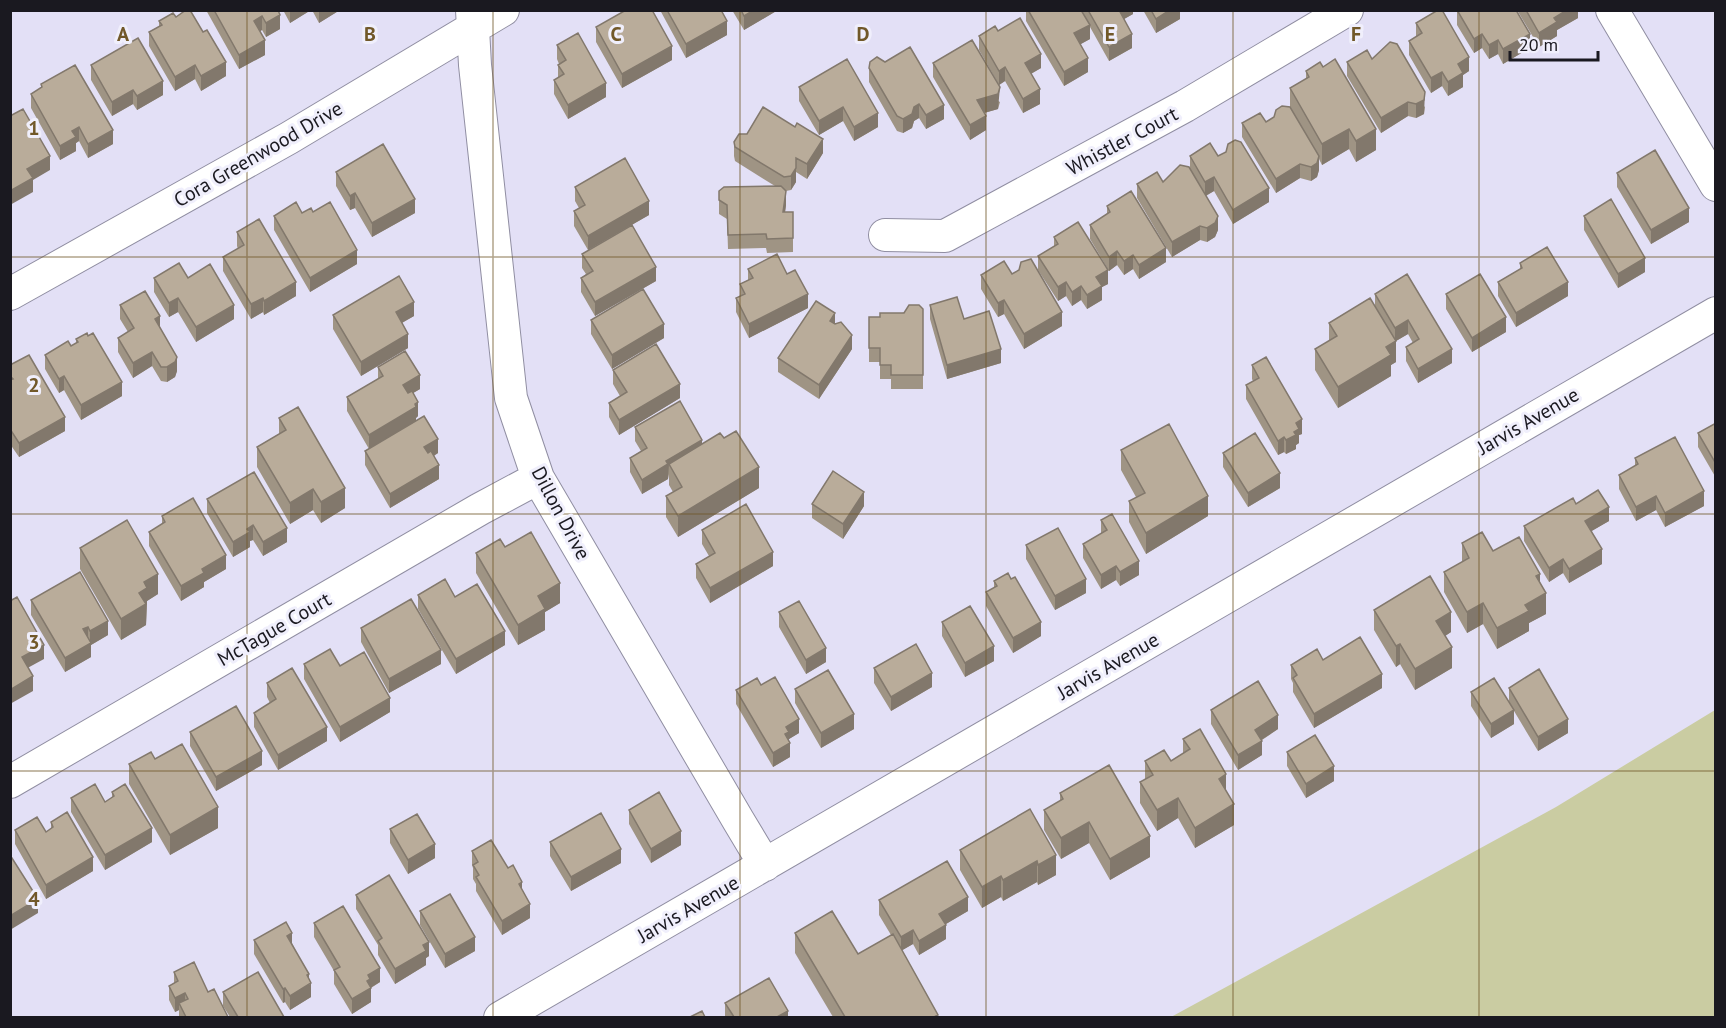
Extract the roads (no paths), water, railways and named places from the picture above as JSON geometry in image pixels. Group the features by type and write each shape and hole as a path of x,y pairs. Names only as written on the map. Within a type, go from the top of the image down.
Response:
{"street":[{"name":"Cora Greenwood Drive","path":"10,294 289,138 472,19 503,10"},
{"name":"Whistler Court","path":"885,235 945,236 1185,106 1347,10"},
{"path":"1612,10 1716,185"},
{"name":"Dillon Drive","path":"472,19 511,399 538,478 765,865"},
{"name":"Jarvis Avenue","path":"500,1017 1716,312"},
{"name":"McTague Court","path":"10,782 470,515 538,478"}]}
